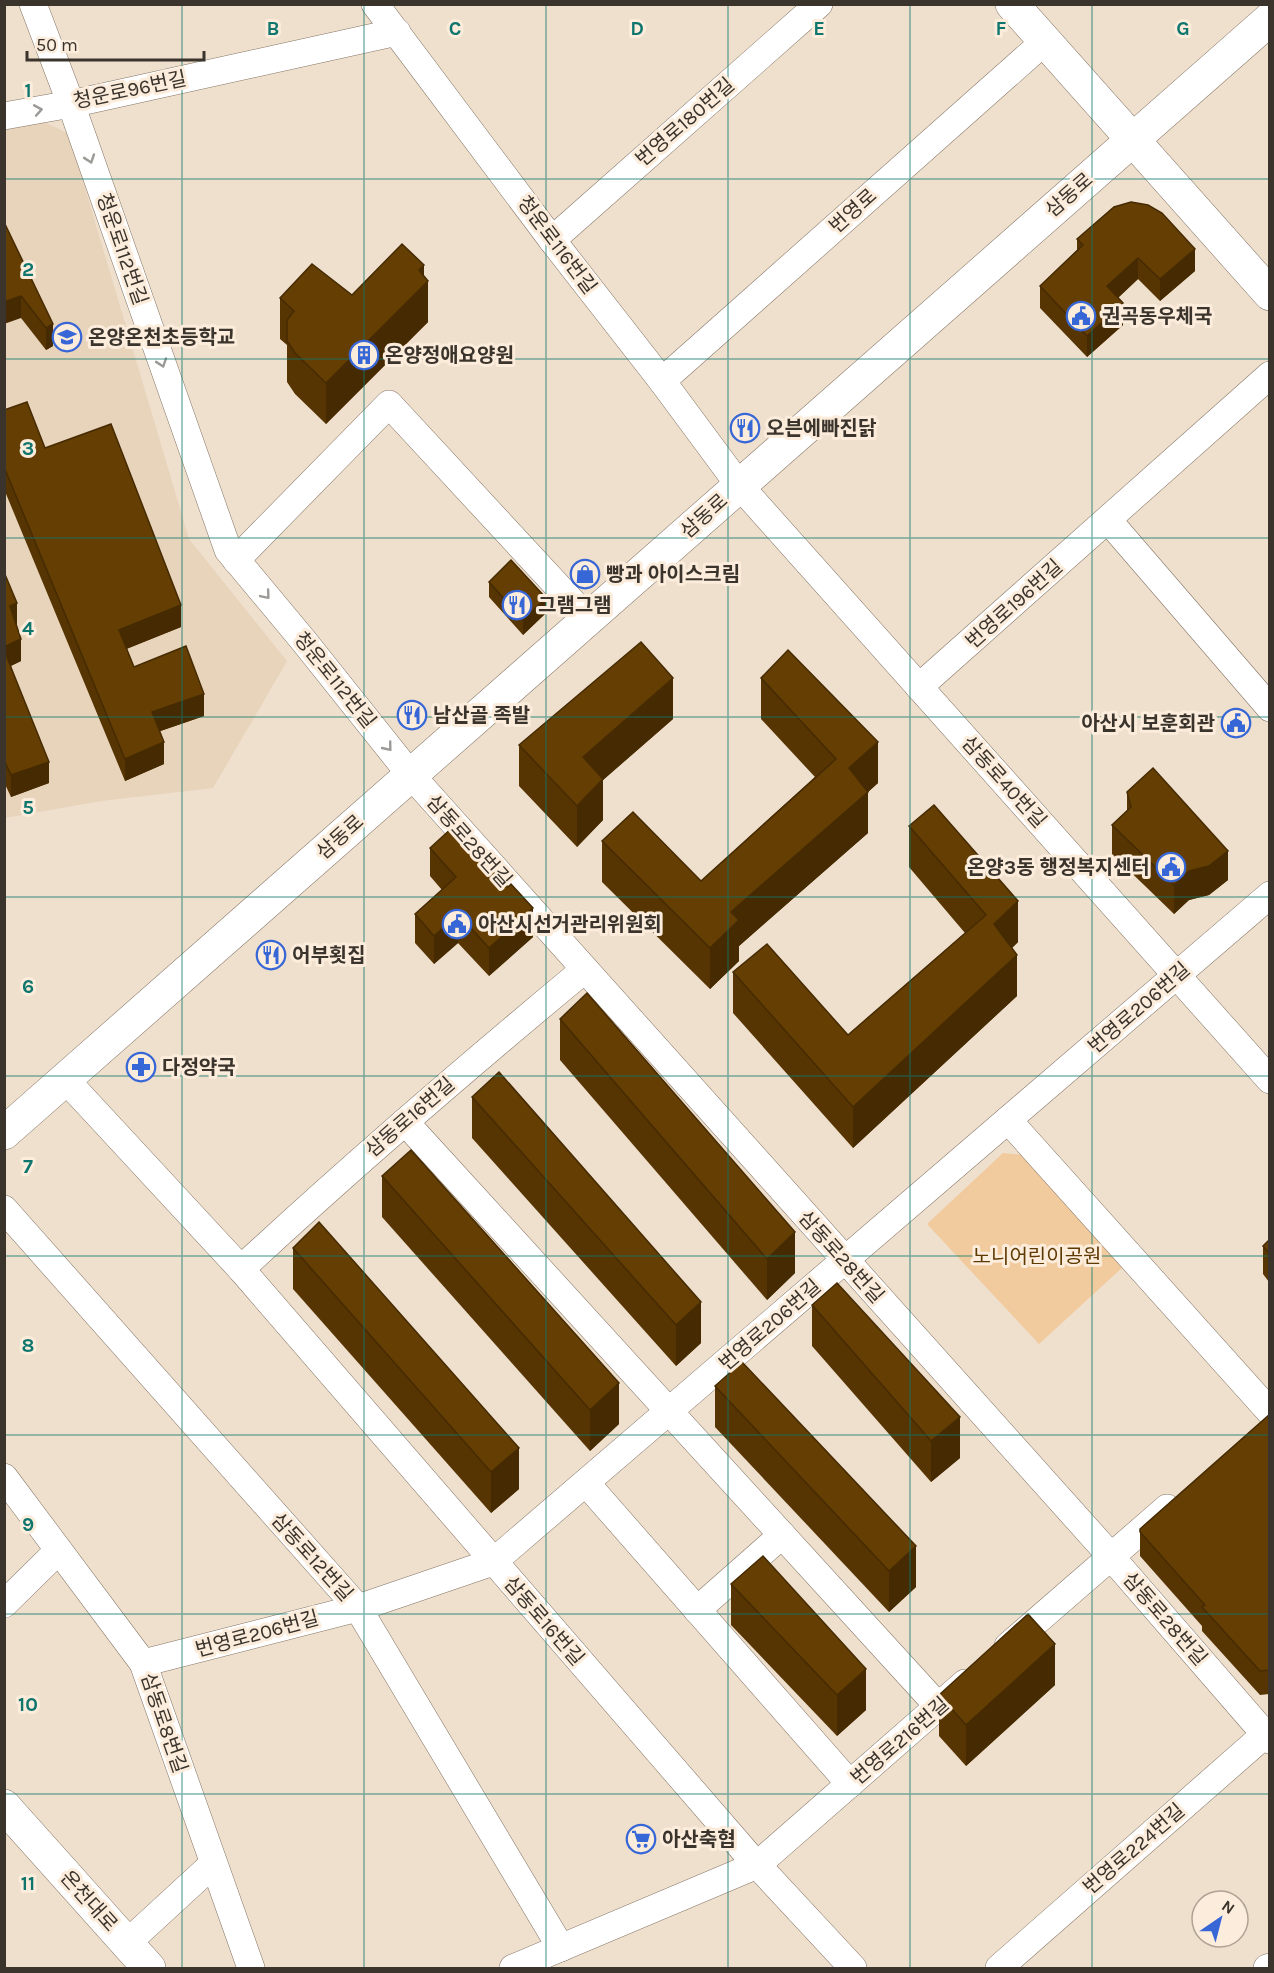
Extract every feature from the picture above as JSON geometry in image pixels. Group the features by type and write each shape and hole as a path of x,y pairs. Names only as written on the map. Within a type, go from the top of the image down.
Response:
{"street":[{"name":"청운로112번길","path":"33,4 71,104 228,550 410,774"},
{"name":"청운로116번길","path":"375,4 739,485"},
{"name":"번영로180번길","path":"552,240 819,4"},
{"path":"1012,4 1269,294"},
{"name":"삼동로","path":"4,1133 1269,19"},
{"name":"청운로96번길","path":"4,116 71,104 397,32"},
{"name":"번영로","path":"662,381 1044,42"},
{"name":"번영로196번길","path":"919,687 1269,375"},
{"path":"236,560 389,404 589,620"},
{"name":"삼동로40번길","path":"739,485 1269,1080"},
{"path":"1108,520 1269,708"},
{"name":"삼동로28번길","path":"410,774 1268,1735"},
{"name":"번영로206번길","path":"143,1663 358,1608 494,1562 1269,895"},
{"name":"삼동로16번길","path":"241,1269 319,1196 584,970"},
{"name":"삼동로16번길","path":"65,1079 241,1269 757,1865 853,1968"},
{"path":"1008,1120 1269,1412"},
{"path":"405,1122 939,1707"},
{"name":"삼동로12번길","path":"4,1209 358,1608 561,1948"},
{"name":"삼동로8번길","path":"4,1477 143,1663 251,1968"},
{"path":"586,1483 850,1784"},
{"name":"번영로216번길","path":"513,1968 757,1865 1182,1495"},
{"path":"697,1610 782,1535"},
{"path":"4,1604 58,1551"},
{"name":"번영로224번길","path":"999,1968 1268,1735"},
{"name":"온천대로","path":"4,1806 148,1968"},
{"path":"126,1944 213,1864"}],"shaded area":[{"name":"온양온천초등학교","path":"44,122 69,134 189,539 287,661 213,788 101,801 5,818 5,129"}],"green space":[{"name":"노니어린이공원","path":"1003,1153 1022,1155 1124,1266 1039,1344 927,1224"}],"building":[{"path":"1131,202 1148,205 1162,213 1195,249 1160,279 1138,258 1107,286 1123,303 1087,336 1040,286 1083,245 1077,239 1114,207"},
{"path":"4,222 53,324 46,328 21,296 4,302"},
{"path":"402,244 424,265 419,270 428,281 326,383 295,353 287,341 287,320 294,311 280,298 312,264 352,295"},
{"path":"27,402 45,448 111,424 181,605 119,630 134,667 186,646 204,694 152,712 164,742 125,759 4,467 4,410"},
{"path":"511,560 546,598 523,620 489,582"},
{"path":"4,572 17,603 10,606 21,639 4,647"},
{"path":"641,642 673,678 583,757 603,779 577,806 519,745"},
{"path":"4,650 49,762 11,775 4,760"},
{"path":"788,650 878,742 849,768 868,792 731,912 739,920 710,948 602,841 633,812 701,881 836,759 761,678"},
{"path":"1153,768 1228,851 1209,866 1189,871 1174,885 1112,825 1131,807 1127,792"},
{"path":"934,805 1018,901 994,924 1017,955 853,1107 733,972 767,944 848,1035 986,915 909,826"},
{"path":"454,826 508,887 511,884 533,908 489,948 458,914 434,936 415,914 456,877 430,848"},
{"path":"587,993 795,1232 767,1259 560,1019"},
{"path":"499,1072 701,1302 676,1325 472,1097"},
{"path":"411,1150 619,1383 590,1410 382,1176"},
{"path":"319,1222 519,1448 491,1472 293,1248"},
{"path":"1269,1240 1269,1253 1263,1246"},
{"path":"837,1283 960,1417 931,1441 812,1305"},
{"path":"742,1362 916,1546 889,1571 715,1386"},
{"path":"1269,1415 1269,1670 1260,1671 1202,1607 1205,1605 1140,1532 1140,1529"},
{"path":"763,1556 866,1669 837,1695 731,1584"},
{"path":"1028,1614 1055,1644 966,1725 939,1695"}],"place":[{"name":"권곡동우체국","path":"1081,316"},
{"name":"온양온천초등학교","path":"67,337"},
{"name":"온양정애요양원","path":"364,355"},
{"name":"오븐에빠진닭","path":"745,428"},
{"name":"빵과 아이스크림","path":"585,574"},
{"name":"그램그램","path":"517,605"},
{"name":"남산골 족발","path":"412,715"},
{"name":"아산시 보훈회관","path":"1236,723"},
{"name":"온양3동 행정복지센터","path":"1171,867"},
{"name":"아산시선거관리위원회","path":"457,924"},
{"name":"어부횟집","path":"271,955"},
{"name":"다정약국","path":"141,1067"},
{"name":"아산축협","path":"641,1839"}]}
